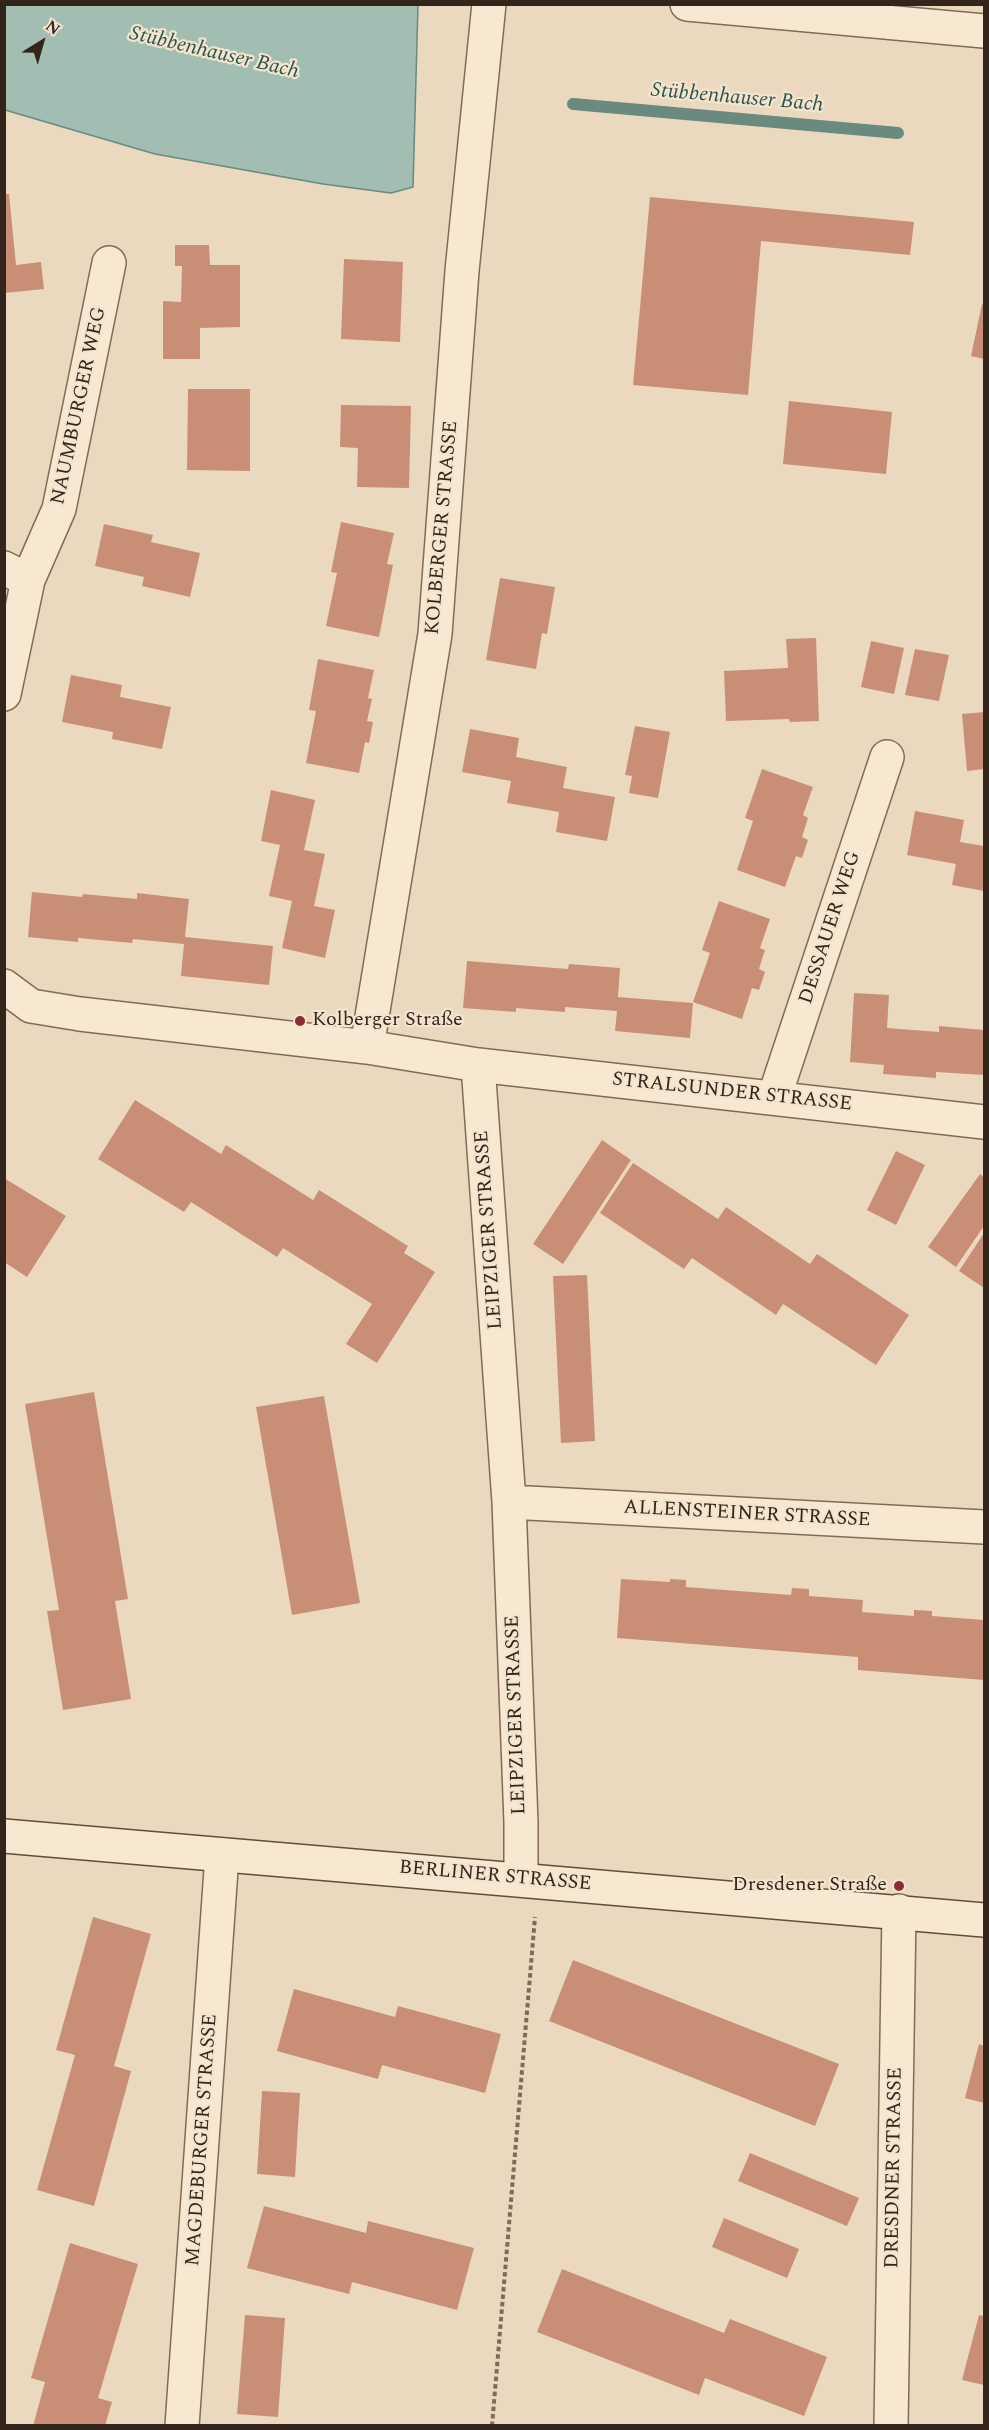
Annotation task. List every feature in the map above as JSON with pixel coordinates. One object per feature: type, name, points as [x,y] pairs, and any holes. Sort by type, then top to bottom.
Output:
[{"type":"street","name":"KOLBERGER STRASSE","points":[[367,1047],[435,634],[462,271],[489,4]]},
{"type":"street","points":[[687,4],[984,32]]},
{"type":"street","name":"NAUMBURGER WEG","points":[[16,574],[60,509],[110,263]]},
{"type":"street","points":[[4,694],[16,574]]},
{"type":"street","name":"DESSAUER WEG","points":[[774,1098],[887,757]]},
{"type":"street","points":[[4,986],[31,1006],[60,1011],[298,1041],[367,1047],[478,1065]]},
{"type":"street","name":"STRALSUNDER STRASSE","points":[[478,1065],[984,1122]]},
{"type":"street","name":"LEIPZIGER STRASSE","points":[[478,1065],[509,1502],[521,1823],[529,1880]]},
{"type":"street","name":"ALLENSTEINER STRASSE","points":[[509,1502],[984,1527]]},
{"type":"street","name":"BERLINER STRASSE","points":[[4,1836],[984,1920]]},
{"type":"street","name":"MAGDEBURGER STRASSE","points":[[182,2426],[222,1855]]},
{"type":"street","name":"DRESDNER STRASSE","points":[[891,2426],[899,1911]]},
{"type":"path","points":[[492,2426],[529,1880]]},
{"type":"water","points":[[4,5],[418,5],[413,187],[391,193],[323,184],[155,154],[5,110]]},
{"type":"building","points":[[4,194],[9,194],[16,265],[41,262],[44,289],[4,293]]},
{"type":"building","points":[[650,197],[914,222],[910,255],[761,241],[748,395],[633,385]]},
{"type":"building","points":[[175,245],[209,245],[210,265],[240,265],[240,327],[200,328],[200,359],[163,359],[163,301],[181,302],[182,266],[175,266]]},
{"type":"building","points":[[344,259],[403,262],[400,342],[341,339]]},
{"type":"building","points":[[982,304],[984,305],[984,359],[971,356]]},
{"type":"building","points":[[188,389],[250,389],[250,471],[187,470]]},
{"type":"building","points":[[789,401],[892,412],[886,474],[783,464]]},
{"type":"building","points":[[341,405],[411,406],[409,488],[357,487],[358,448],[340,447]]},
{"type":"building","points":[[341,522],[394,533],[387,564],[393,565],[379,637],[326,626],[337,573],[331,572]]},
{"type":"building","points":[[104,524],[153,535],[151,542],[200,553],[190,597],[142,586],[144,577],[95,566]]},
{"type":"building","points":[[500,578],[555,587],[547,634],[542,633],[536,669],[486,660]]},
{"type":"building","points":[[816,638],[819,721],[790,722],[789,719],[726,721],[724,671],[788,668],[786,639]]},
{"type":"building","points":[[871,641],[904,648],[894,694],[861,687]]},
{"type":"building","points":[[915,649],[949,655],[939,701],[905,695]]},
{"type":"building","points":[[318,659],[374,670],[368,698],[372,699],[367,721],[373,722],[369,743],[365,742],[359,773],[306,763],[316,711],[309,710]]},
{"type":"building","points":[[71,675],[122,685],[120,697],[171,707],[162,749],[112,739],[113,732],[62,722]]},
{"type":"building","points":[[984,712],[984,769],[967,771],[962,714]]},
{"type":"building","points":[[635,726],[670,732],[658,798],[629,793],[632,776],[625,775]]},
{"type":"building","points":[[470,729],[519,738],[516,757],[567,767],[563,788],[615,797],[607,841],[556,832],[559,812],[507,803],[511,781],[462,772]]},
{"type":"building","points":[[762,769],[813,787],[803,815],[808,818],[802,837],[808,840],[802,858],[796,856],[785,887],[737,870],[753,821],[745,818]]},
{"type":"building","points":[[271,790],[315,800],[304,850],[325,854],[314,906],[335,910],[325,958],[282,948],[292,901],[269,896],[280,845],[261,841]]},
{"type":"building","points":[[915,811],[964,820],[960,842],[984,846],[984,891],[952,885],[956,864],[907,855]]},
{"type":"building","points":[[32,892],[137,899],[137,893],[189,899],[185,937],[273,946],[269,985],[181,976],[184,944],[133,939],[132,943],[78,938],[78,942],[28,937]]},
{"type":"building","points":[[719,901],[770,919],[760,948],[765,950],[759,969],[765,972],[759,990],[752,988],[742,1019],[693,1002],[710,953],[702,950]]},
{"type":"building","points":[[467,961],[568,969],[569,964],[620,968],[618,997],[693,1003],[690,1038],[615,1031],[617,1011],[565,1007],[565,1012],[516,1008],[516,1012],[463,1008]]},
{"type":"building","points":[[854,993],[889,995],[887,1028],[939,1032],[939,1026],[984,1030],[984,1075],[936,1072],[936,1078],[883,1074],[884,1065],[850,1062]]},
{"type":"building","points":[[135,1100],[221,1154],[226,1145],[313,1200],[319,1190],[408,1246],[404,1253],[435,1272],[377,1363],[346,1344],[372,1304],[283,1248],[277,1257],[191,1202],[184,1212],[98,1159]]},
{"type":"building","points":[[602,1140],[631,1160],[563,1264],[533,1244]]},
{"type":"building","points":[[896,1151],[925,1165],[896,1225],[867,1210]]},
{"type":"building","points":[[633,1163],[718,1219],[726,1207],[810,1264],[817,1254],[909,1315],[876,1365],[783,1304],[776,1315],[692,1258],[684,1269],[600,1213]]},
{"type":"building","points":[[980,1174],[984,1177],[984,1226],[956,1267],[928,1247]]},
{"type":"building","points":[[4,1178],[66,1216],[27,1277],[4,1262]]},
{"type":"building","points":[[984,1233],[984,1288],[959,1271]]},
{"type":"building","points":[[587,1275],[595,1441],[561,1443],[553,1276]]},
{"type":"building","points":[[94,1392],[128,1599],[115,1601],[131,1699],[63,1710],[47,1611],[59,1610],[25,1404]]},
{"type":"building","points":[[324,1396],[360,1603],[292,1615],[256,1407]]},
{"type":"building","points":[[621,1579],[670,1582],[670,1579],[686,1580],[686,1587],[791,1595],[792,1588],[809,1589],[809,1596],[863,1600],[862,1612],[914,1616],[914,1610],[932,1611],[932,1616],[984,1620],[984,1680],[858,1670],[858,1657],[617,1638]]},
{"type":"building","points":[[93,1917],[151,1934],[114,2066],[131,2071],[94,2206],[37,2190],[75,2055],[56,2050]]},
{"type":"building","points":[[573,1960],[839,2064],[815,2126],[549,2021]]},
{"type":"building","points":[[294,1989],[395,2017],[398,2006],[501,2034],[485,2093],[382,2065],[378,2079],[277,2051]]},
{"type":"building","points":[[979,2044],[984,2046],[984,2103],[965,2098]]},
{"type":"building","points":[[262,2091],[300,2093],[295,2177],[257,2174]]},
{"type":"building","points":[[750,2153],[859,2198],[847,2226],[738,2181]]},
{"type":"building","points":[[264,2206],[366,2233],[368,2221],[474,2248],[457,2310],[352,2282],[349,2294],[247,2268]]},
{"type":"building","points":[[724,2218],[799,2249],[787,2278],[712,2247]]},
{"type":"building","points":[[70,2243],[138,2264],[98,2398],[112,2402],[105,2426],[33,2426],[45,2382],[31,2378]]},
{"type":"building","points":[[562,2269],[724,2333],[730,2319],[827,2357],[804,2416],[705,2378],[699,2395],[537,2332]]},
{"type":"building","points":[[245,2315],[285,2318],[278,2417],[237,2414]]},
{"type":"building","points":[[979,2315],[984,2316],[984,2385],[962,2380]]},
{"type":"waterway","name":"Stübbenhauser Bach","points":[[573,104],[898,133]]},
{"type":"place","name":"Kolberger Straße","points":[[300,1021]]},
{"type":"place","name":"Dresdener Straße","points":[[899,1886]]}]
